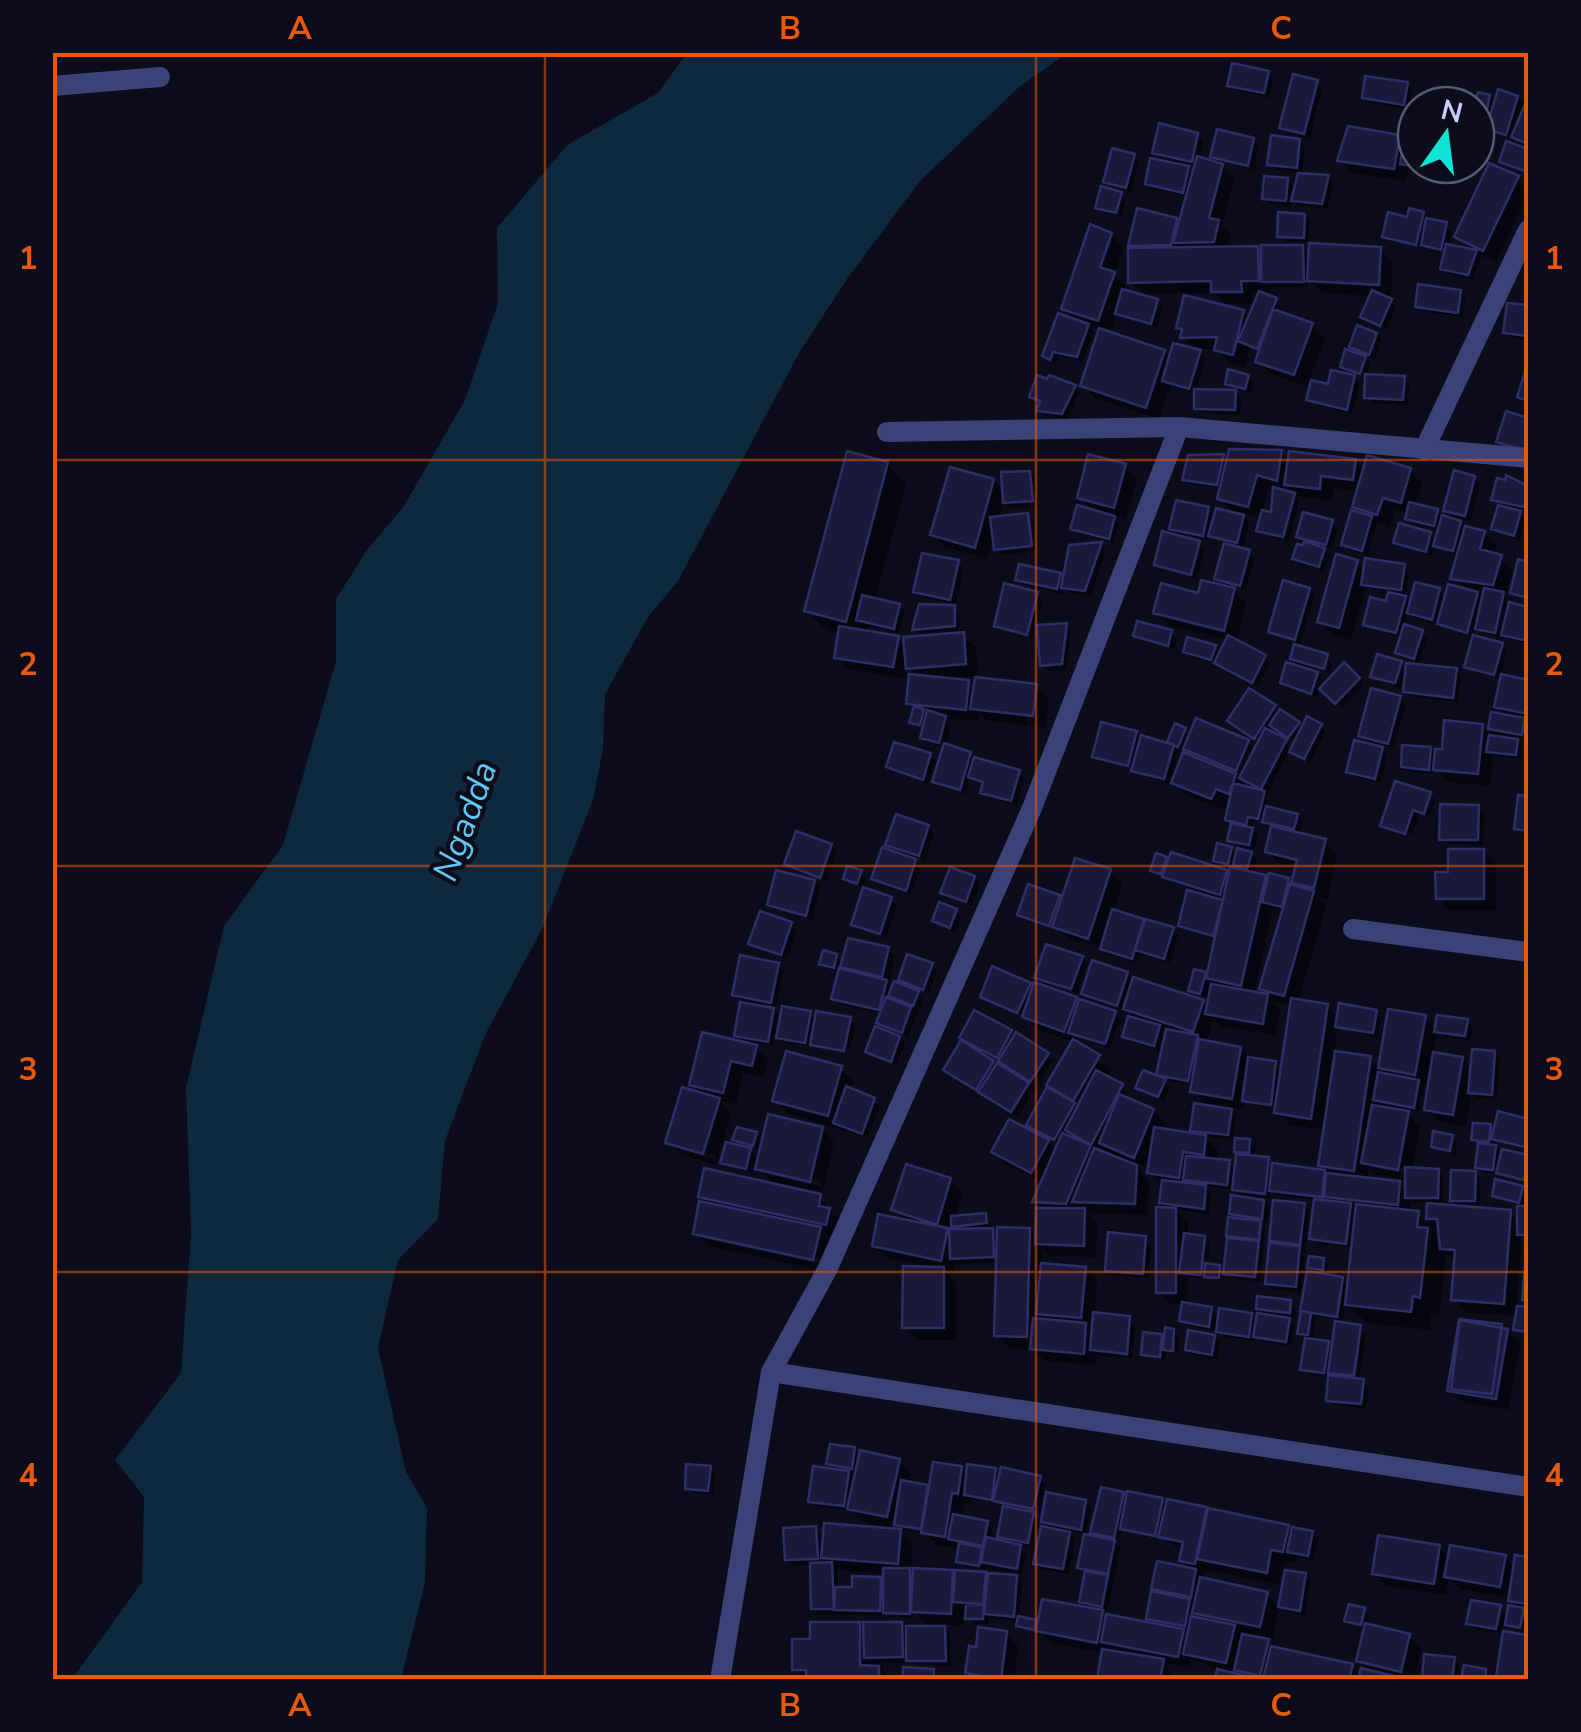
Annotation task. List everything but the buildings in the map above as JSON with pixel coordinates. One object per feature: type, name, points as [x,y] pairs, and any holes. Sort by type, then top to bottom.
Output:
[{"type":"street","points":[[52,86],[160,77]]},
{"type":"street","points":[[1424,450],[1528,230]]},
{"type":"street","points":[[720,1680],[771,1372],[851,1218],[1024,826],[1179,427]]},
{"type":"street","points":[[887,432],[1179,427],[1528,458]]},
{"type":"street","points":[[1353,929],[1528,952]]},
{"type":"street","points":[[771,1372],[1528,1488]]},
{"type":"water","name":"Ngadda","points":[[687,53],[1067,53],[1018,88],[920,181],[847,279],[799,353],[678,581],[648,617],[605,694],[603,749],[593,800],[543,927],[485,1035],[445,1141],[438,1219],[398,1260],[378,1348],[406,1472],[427,1508],[425,1583],[401,1679],[72,1679],[142,1582],[144,1497],[115,1460],[181,1373],[191,1234],[186,1088],[224,926],[283,845],[336,661],[336,599],[367,550],[404,506],[465,400],[498,303],[497,228],[567,145],[658,93]]}]
